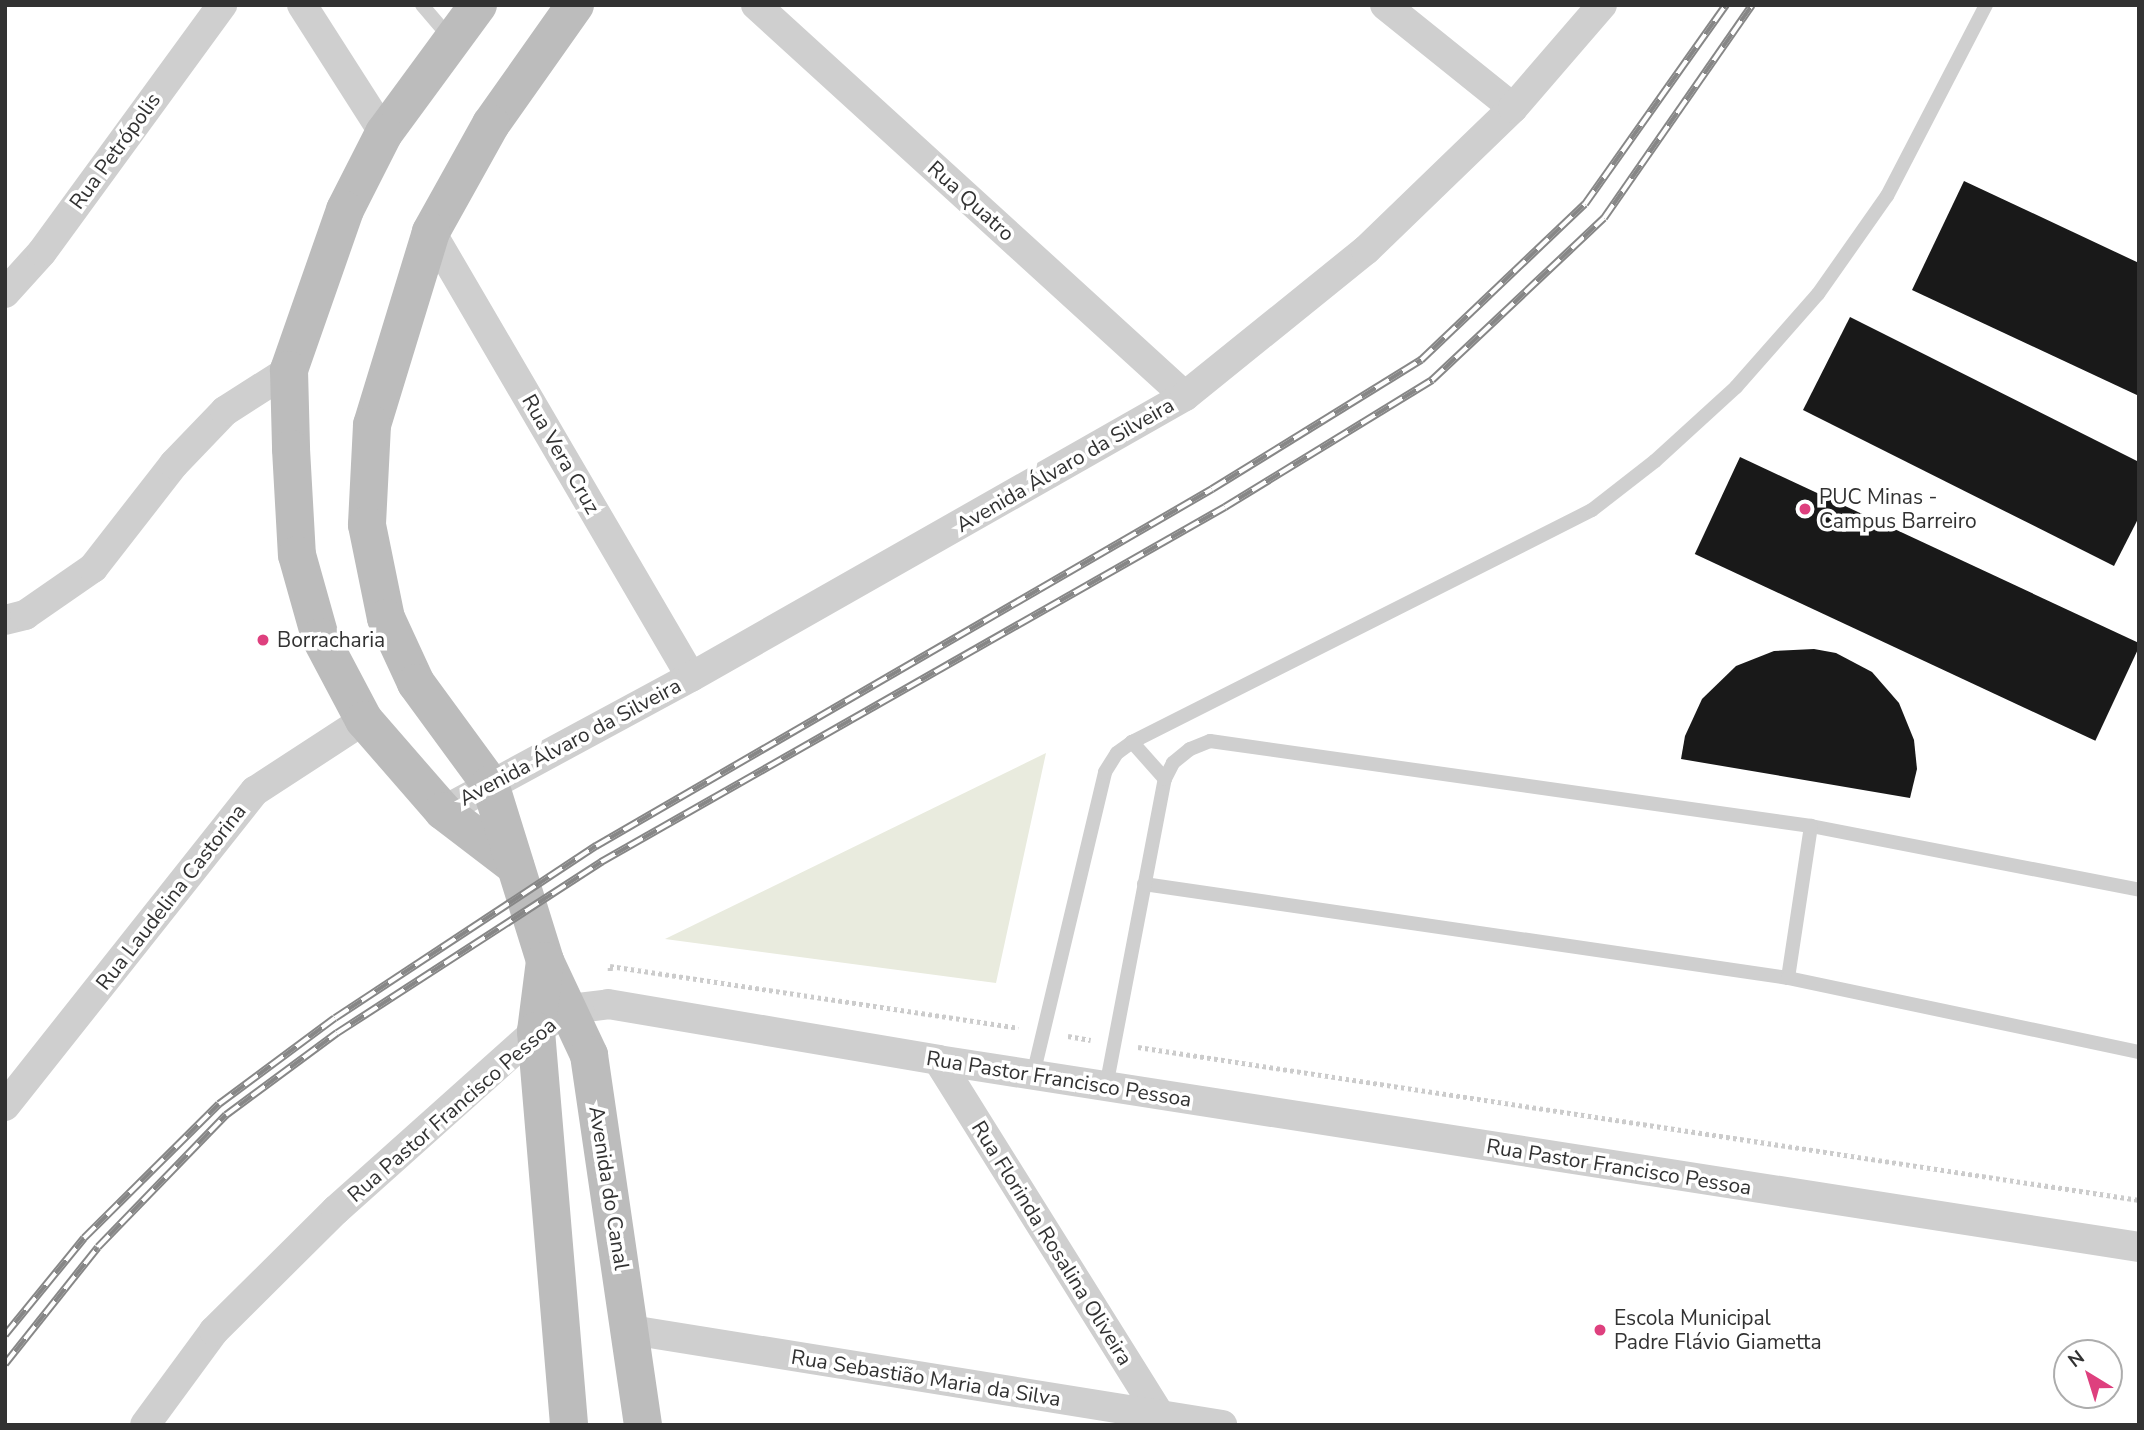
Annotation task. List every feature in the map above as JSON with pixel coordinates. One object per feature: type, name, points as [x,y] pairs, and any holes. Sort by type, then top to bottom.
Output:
[{"type":"main road","points":[[478,5],[384,133],[345,209],[289,370],[298,555],[320,637],[364,720],[443,811],[514,866]]},
{"type":"main road","points":[[491,784],[416,683],[386,618],[366,524],[372,425],[432,232],[491,124],[575,5]]},
{"type":"main road","name":"Avenida do Canal","points":[[491,784],[545,961],[570,1009],[589,1055],[643,1425]]},
{"type":"main road","name":"Avenida do Canal","points":[[545,961],[536,1031],[569,1425]]},
{"type":"street","name":"Rua Petrópolis","points":[[5,293],[42,251],[222,5]]},
{"type":"street","points":[[302,5],[384,133]]},
{"type":"street","name":"Rua Quatro","points":[[755,5],[1185,396]]},
{"type":"street","points":[[1385,5],[1513,108]]},
{"type":"street","name":"Avenida Álvaro da Silveira","points":[[443,811],[691,677],[1185,396],[1366,250],[1513,108],[1602,5]]},
{"type":"street","name":"Rua Vera Cruz","points":[[432,232],[691,677]]},
{"type":"street","points":[[5,620],[25,615],[93,568],[174,464],[225,411],[289,370]]},
{"type":"street","name":"Rua Laudelina Castorina","points":[[5,1106],[255,791],[364,720]]},
{"type":"street","name":"Rua Pastor Francisco Pessoa","points":[[145,1425],[215,1331],[336,1210],[536,1031],[570,1009],[608,1004],[1106,1087],[2139,1247]]},
{"type":"street","name":"Rua Florinda Rosalina Oliveira","points":[[938,1060],[1164,1420]]},
{"type":"street","name":"Rua Sebastião Maria da Silva","points":[[631,1330],[1164,1420],[1222,1425]]},
{"type":"lane","points":[[422,5],[452,40]]},
{"type":"lane","points":[[1033,1075],[1105,772],[1132,742],[1592,510],[1655,461],[1736,387],[1818,294],[1886,196],[1986,5]]},
{"type":"lane","points":[[1106,1087],[1165,779],[1181,756],[1210,741],[1811,826],[2139,890]]},
{"type":"lane","points":[[1132,742],[1165,779]]},
{"type":"lane","points":[[1788,978],[1811,826]]},
{"type":"lane","points":[[1144,884],[1788,978],[2139,1052]]},
{"type":"shaded area","points":[[1046,753],[996,983],[665,939]]},
{"type":"building","points":[[1964,181],[2139,263],[2139,396],[1912,290]]},
{"type":"building","points":[[1850,317],[2139,462],[2139,517],[2114,566],[1803,410]]},
{"type":"building","points":[[1740,457],[2139,643],[2095,741],[1695,554]]},
{"type":"building","points":[[1814,649],[1836,653],[1872,672],[1899,703],[1914,740],[1917,769],[1910,798],[1681,759],[1685,736],[1702,699],[1736,666],[1774,651]]},
{"type":"railway","points":[[5,1335],[84,1238],[219,1104],[335,1018],[596,846],[1212,489],[1421,360],[1585,204],[1726,5]]},
{"type":"railway","points":[[5,1364],[98,1247],[226,1115],[337,1033],[601,862],[1225,507],[1432,380],[1604,218],[1752,5]]},
{"type":"place","name":"PUC Minas - Campus Barreiro","points":[[1805,509]]},
{"type":"place","name":"Borracharia","points":[[263,640]]},
{"type":"place","name":"Escola Municipal Padre Flávio Giametta","points":[[1600,1330]]}]
